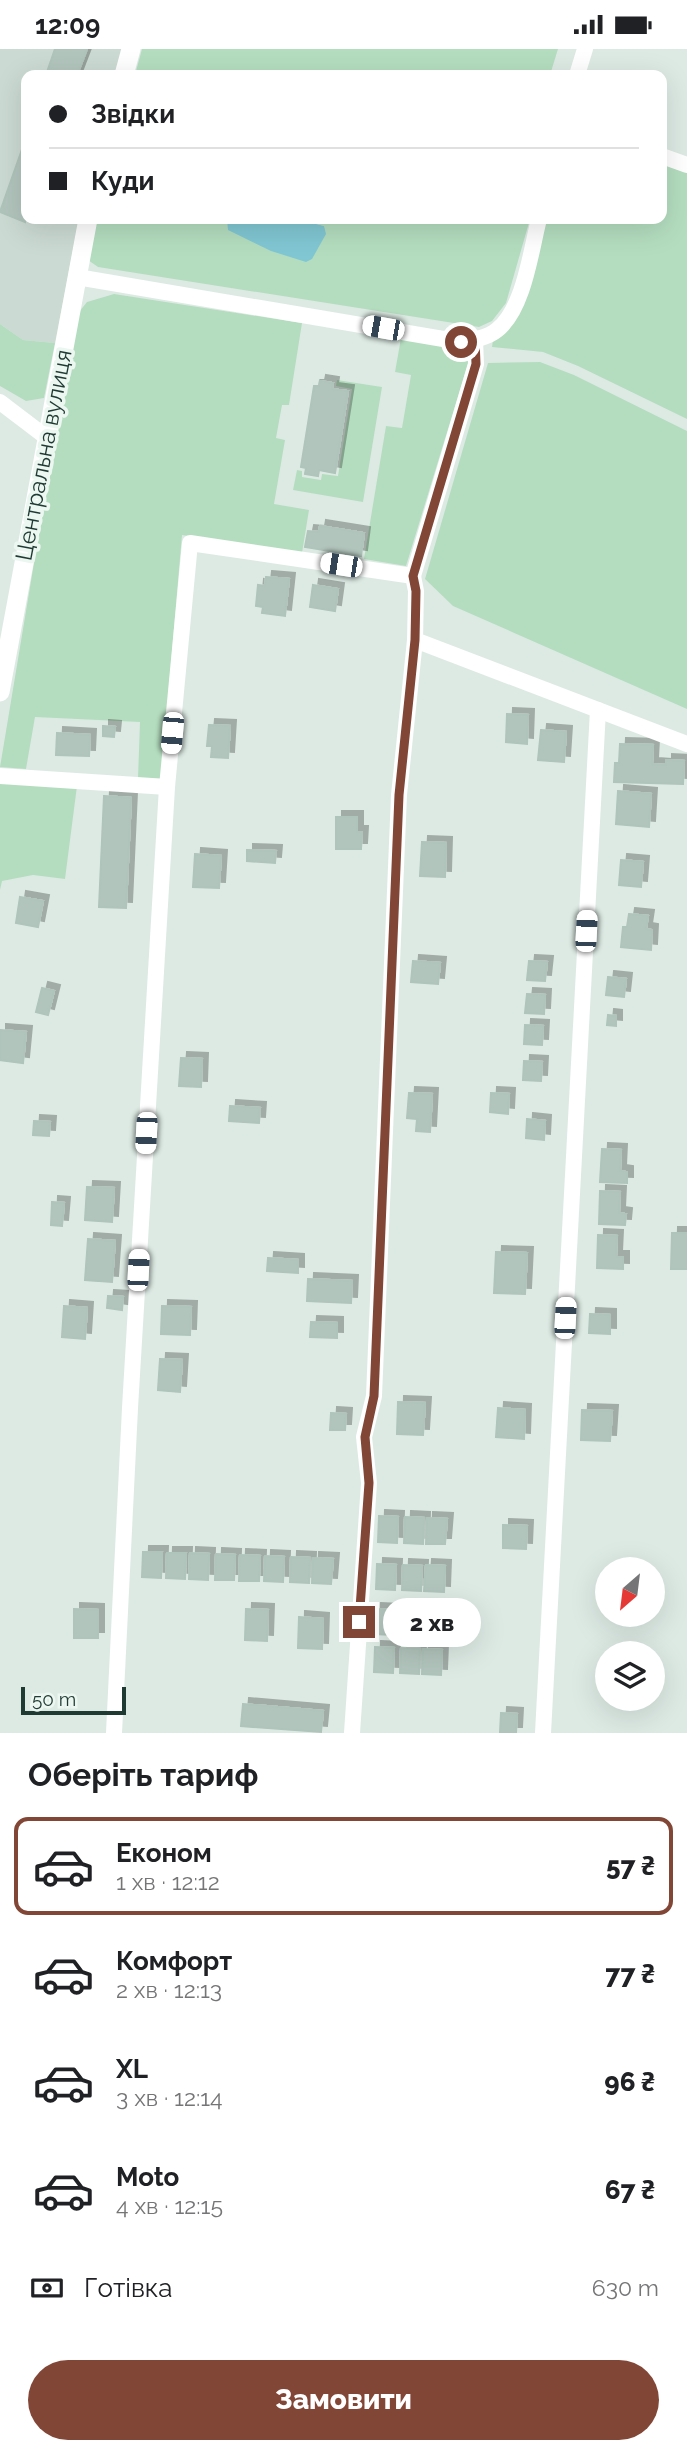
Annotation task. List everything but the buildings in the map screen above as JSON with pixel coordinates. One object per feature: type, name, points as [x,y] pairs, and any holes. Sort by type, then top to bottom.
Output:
[{"type":"street","points":[[125,70],[131,49]]},
{"type":"street","points":[[579,70],[585,49]]},
{"type":"street","points":[[667,158],[687,165]]},
{"type":"street","name":"Центральна вулиця","points":[[0,692],[87,224]]},
{"type":"street","points":[[77,277],[461,342],[475,340],[497,330],[511,314],[522,288],[538,224]]},
{"type":"street","points":[[352,1733],[369,1483],[365,1437],[374,1396],[399,795],[415,640],[416,591],[413,576],[476,364],[475,340]]},
{"type":"street","points":[[0,402],[46,437]]},
{"type":"street","points":[[114,1733],[130,1395],[167,787],[190,543],[413,576]]},
{"type":"street","points":[[415,640],[687,744]]},
{"type":"street","points":[[543,1733],[598,710]]},
{"type":"street","points":[[0,776],[167,787]]},
{"type":"shaded area","points":[[0,49],[122,49],[116,70],[21,70],[21,224],[78,224],[55,343],[23,340],[0,324]]},
{"type":"green space","points":[[142,49],[558,49],[552,70],[136,70]]},
{"type":"green space","points":[[667,166],[687,173],[687,419],[543,352],[492,347],[493,340],[519,312],[545,224],[667,224]]},
{"type":"green space","points":[[96,224],[529,224],[506,303],[492,321],[479,327],[98,267],[88,260]]},
{"type":"green space","points":[[114,294],[302,323],[289,405],[282,405],[276,438],[285,440],[274,504],[309,510],[302,553],[182,535],[161,779],[138,778],[140,722],[35,717],[26,769],[0,767],[79,312],[87,302]]},
{"type":"green space","points":[[0,324],[23,340],[55,343],[44,398],[26,401],[0,386]]},
{"type":"green space","points":[[401,338],[464,349],[471,354],[406,566],[364,559],[386,426],[402,428],[411,375],[395,372]]},
{"type":"green space","points":[[540,362],[574,375],[687,431],[687,709],[453,606],[425,579],[488,363]]},
{"type":"green space","points":[[337,380],[382,387],[363,502],[293,490],[297,470],[302,471],[302,477],[321,480],[322,474],[338,476],[352,389],[336,386]]},
{"type":"green space","points":[[0,781],[77,786],[65,879],[33,875],[2,881],[0,890]]},
{"type":"water","points":[[227,224],[316,224],[324,226],[326,234],[312,259],[306,262],[271,251],[228,230]]},
{"type":"route","points":[[359,1622],[369,1483],[365,1437],[374,1396],[399,795],[415,640],[416,591],[413,576],[476,364],[475,340],[461,342]]}]
